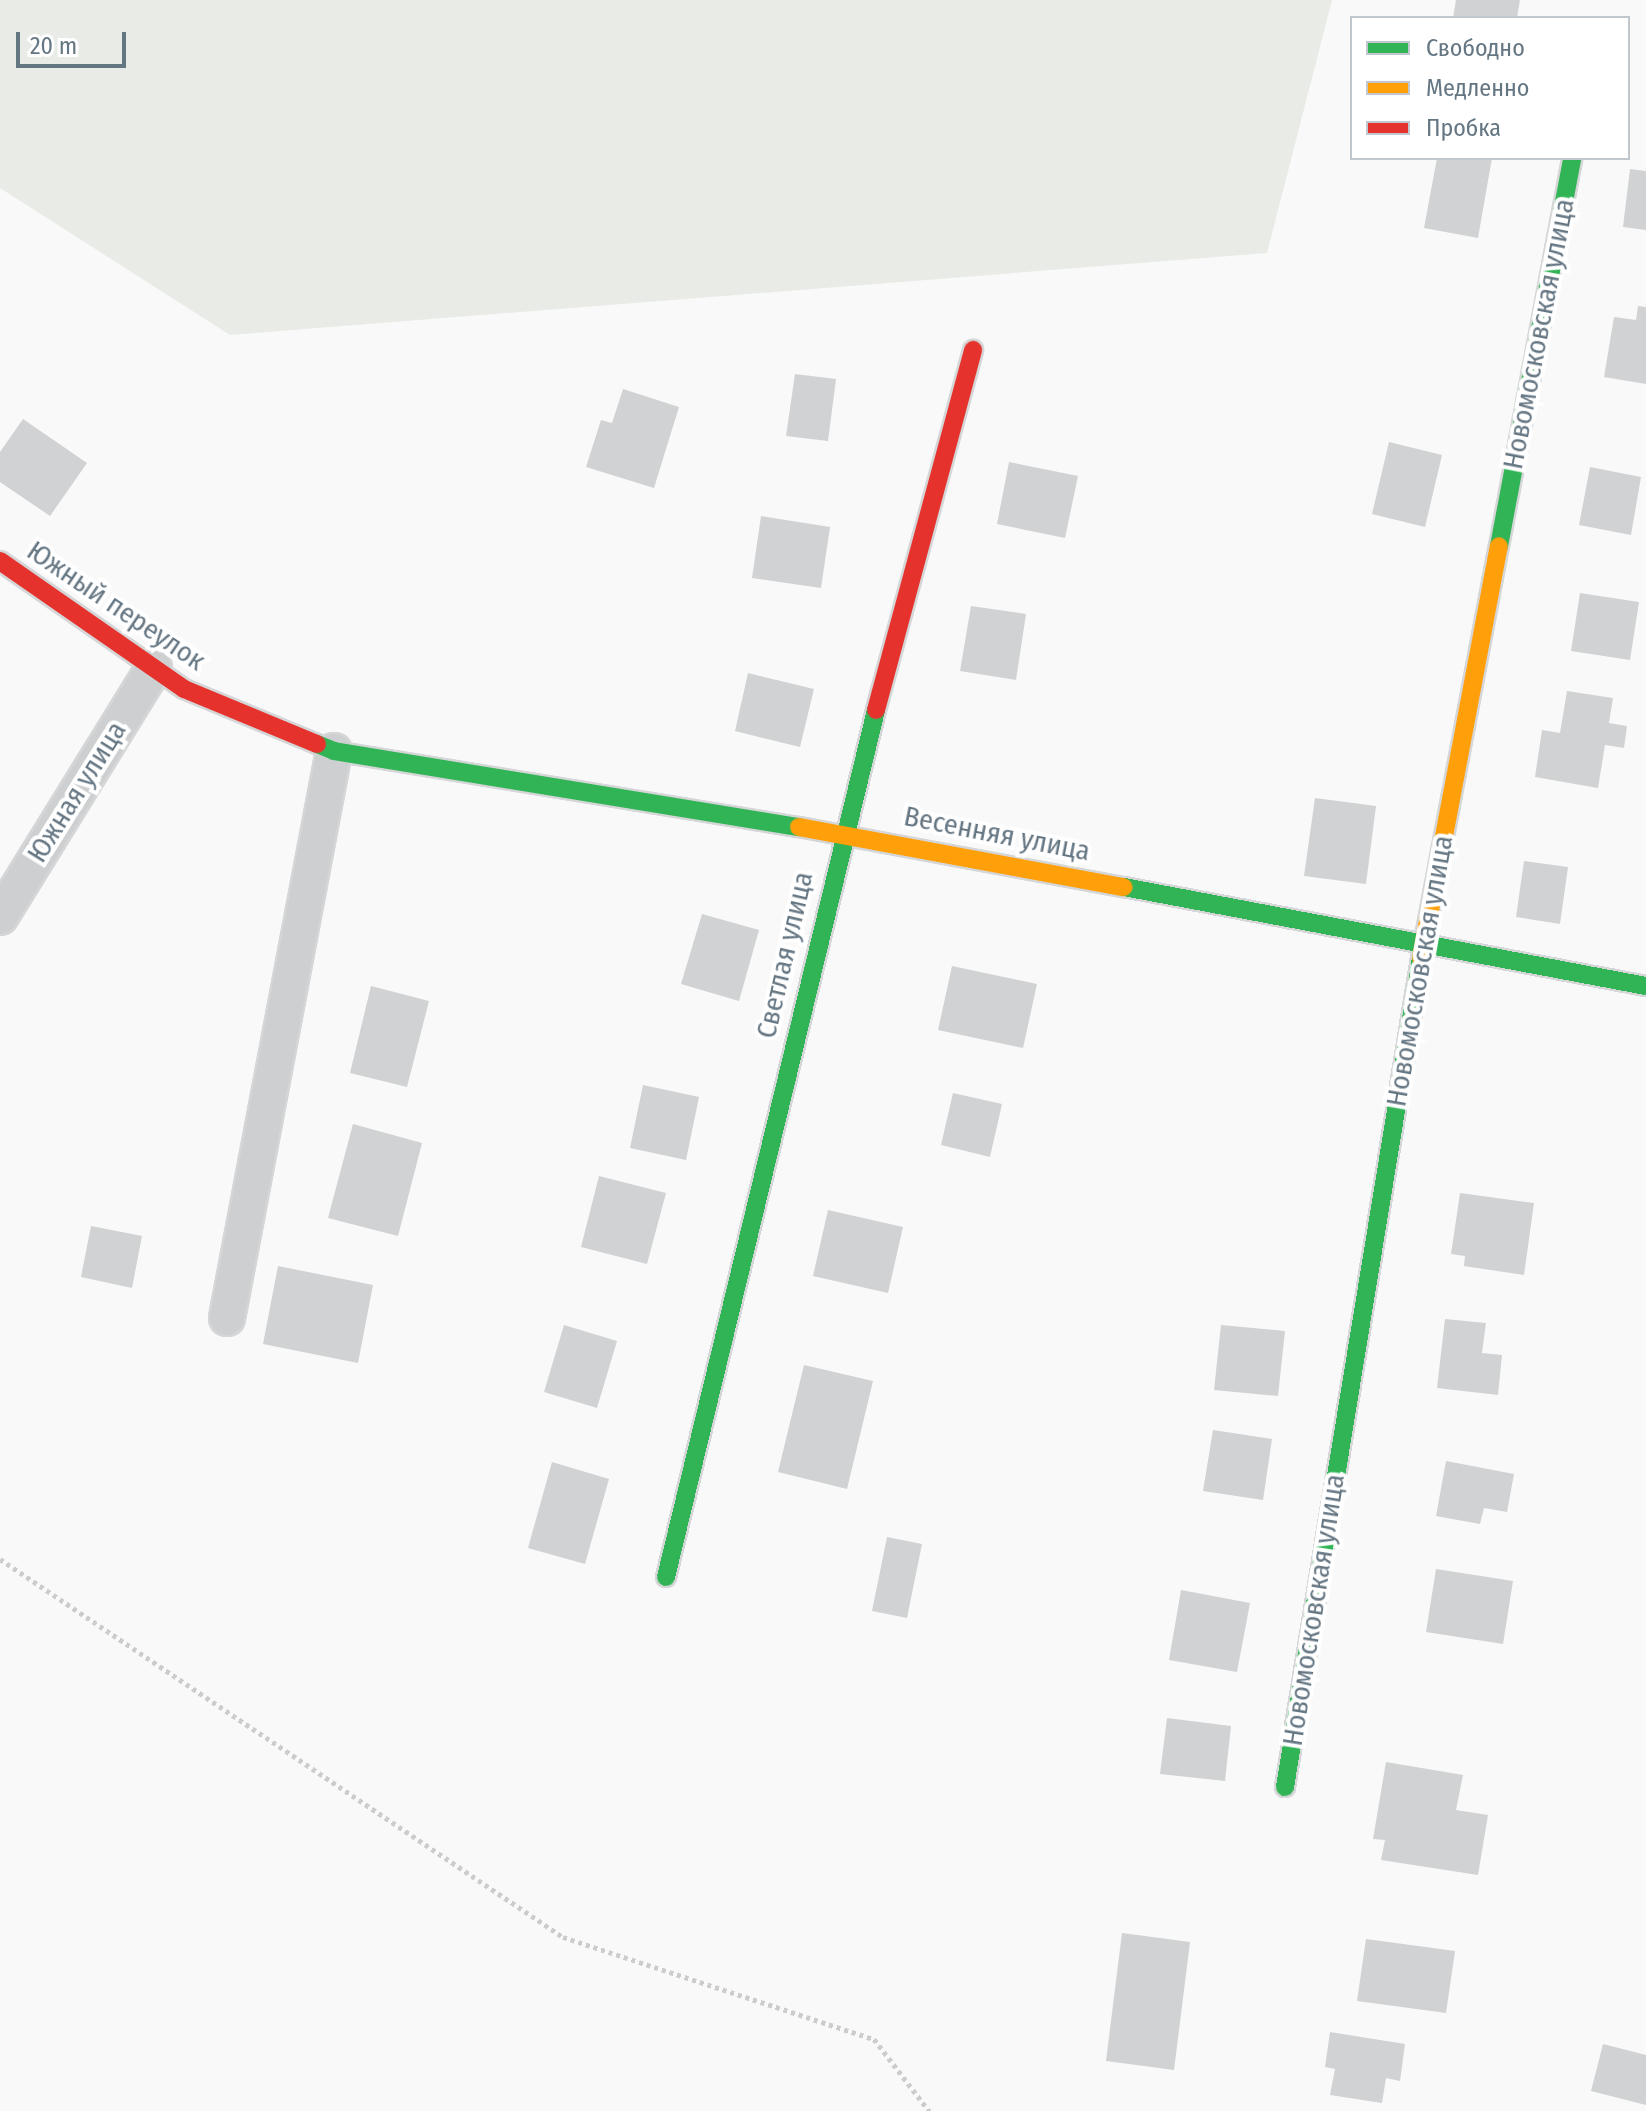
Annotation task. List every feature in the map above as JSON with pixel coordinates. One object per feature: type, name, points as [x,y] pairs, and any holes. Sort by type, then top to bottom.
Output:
[{"type":"street","name":"Новомосковская улица","points":[[1285,1787],[1424,942],[1572,160]]},
{"type":"street","name":"Светлая улица","points":[[666,1577],[843,834],[973,350]]},
{"type":"street","name":"Южный переулок","points":[[0,561],[184,689],[334,751]]},
{"type":"street","name":"Южная улица","points":[[0,917],[154,668]]},
{"type":"street","name":"Весенняя улица","points":[[334,751],[843,834],[1646,986]]},
{"type":"street","points":[[227,1318],[334,751]]},
{"type":"path","points":[[0,1559],[563,1937],[874,2039],[929,2111]]},
{"type":"shaded area","points":[[0,0],[1332,0],[1267,253],[230,335],[0,188]]},
{"type":"building","points":[[1456,0],[1520,0],[1517,16],[1453,16]]},
{"type":"building","points":[[1437,160],[1492,160],[1478,238],[1424,228]]},
{"type":"building","points":[[1630,169],[1646,171],[1646,230],[1623,227]]},
{"type":"building","points":[[1638,306],[1646,307],[1646,384],[1604,377],[1614,317],[1636,320]]},
{"type":"building","points":[[795,374],[836,379],[828,441],[786,436]]},
{"type":"building","points":[[623,389],[679,407],[654,488],[586,467],[601,420],[612,423]]},
{"type":"building","points":[[23,419],[87,463],[50,516],[0,482],[0,452]]},
{"type":"building","points":[[1389,442],[1442,455],[1425,527],[1372,514]]},
{"type":"building","points":[[1009,462],[1078,476],[1065,538],[997,524]]},
{"type":"building","points":[[1590,467],[1641,477],[1631,535],[1579,525]]},
{"type":"building","points":[[761,516],[830,527],[821,588],[752,578]]},
{"type":"building","points":[[1580,593],[1639,602],[1630,660],[1571,651]]},
{"type":"building","points":[[971,606],[1026,614],[1016,680],[960,671]]},
{"type":"building","points":[[748,673],[814,689],[800,747],[735,731]]},
{"type":"building","points":[[1567,691],[1613,698],[1609,723],[1627,726],[1624,748],[1605,745],[1598,788],[1535,777],[1542,730],[1560,733]]},
{"type":"building","points":[[1315,798],[1376,806],[1366,884],[1304,876]]},
{"type":"building","points":[[1524,861],[1568,867],[1560,924],[1516,917]]},
{"type":"building","points":[[702,914],[759,930],[739,1001],[681,984]]},
{"type":"building","points":[[952,966],[1037,984],[1023,1048],[938,1030]]},
{"type":"building","points":[[371,986],[429,1001],[407,1087],[350,1073]]},
{"type":"building","points":[[643,1085],[699,1097],[686,1160],[630,1148]]},
{"type":"building","points":[[953,1093],[1002,1104],[990,1157],[941,1145]]},
{"type":"building","points":[[353,1124],[422,1143],[398,1236],[328,1218]]},
{"type":"building","points":[[599,1176],[666,1193],[647,1264],[581,1247]]},
{"type":"building","points":[[1460,1193],[1534,1203],[1524,1275],[1464,1266],[1465,1256],[1451,1254]]},
{"type":"building","points":[[828,1210],[903,1227],[888,1293],[813,1276]]},
{"type":"building","points":[[91,1226],[142,1236],[132,1288],[81,1277]]},
{"type":"building","points":[[278,1266],[373,1285],[358,1363],[263,1344]]},
{"type":"building","points":[[1445,1319],[1486,1323],[1482,1353],[1502,1355],[1498,1395],[1437,1388]]},
{"type":"building","points":[[564,1325],[617,1341],[597,1408],[544,1392]]},
{"type":"building","points":[[1221,1325],[1285,1331],[1278,1396],[1214,1390]]},
{"type":"building","points":[[804,1365],[873,1381],[847,1489],[778,1472]]},
{"type":"building","points":[[1213,1430],[1272,1439],[1263,1500],[1203,1491]]},
{"type":"building","points":[[1446,1461],[1514,1474],[1507,1512],[1484,1508],[1480,1524],[1436,1516]]},
{"type":"building","points":[[552,1462],[609,1479],[585,1564],[528,1548]]},
{"type":"building","points":[[887,1537],[922,1544],[907,1618],[872,1611]]},
{"type":"building","points":[[1436,1569],[1513,1581],[1503,1644],[1426,1632]]},
{"type":"building","points":[[1181,1590],[1250,1603],[1237,1672],[1169,1660]]},
{"type":"building","points":[[1167,1718],[1231,1726],[1225,1781],[1160,1774]]},
{"type":"building","points":[[1386,1762],[1463,1775],[1456,1810],[1488,1815],[1478,1875],[1381,1860],[1385,1840],[1373,1839]]},
{"type":"building","points":[[1122,1933],[1190,1942],[1174,2070],[1106,2061]]},
{"type":"building","points":[[1366,1939],[1455,1951],[1446,2013],[1357,2001]]},
{"type":"building","points":[[1330,2032],[1405,2044],[1400,2081],[1386,2078],[1382,2103],[1330,2095],[1335,2069],[1325,2067]]},
{"type":"building","points":[[1603,2044],[1646,2055],[1646,2105],[1591,2091]]},
{"type":"traffic: fast","points":[[1499,546],[1572,160]]},
{"type":"traffic: fast","points":[[666,1577],[876,710]]},
{"type":"traffic: fast","points":[[317,744],[334,751],[799,827]]},
{"type":"traffic: fast","points":[[1124,887],[1646,986]]},
{"type":"traffic: fast","points":[[1285,1787],[1421,958]]},
{"type":"traffic: slow","points":[[1421,958],[1499,546]]},
{"type":"traffic: slow","points":[[799,827],[1124,887]]},
{"type":"traffic: jam","points":[[876,710],[973,350]]},
{"type":"traffic: jam","points":[[0,561],[184,689],[317,744]]}]
